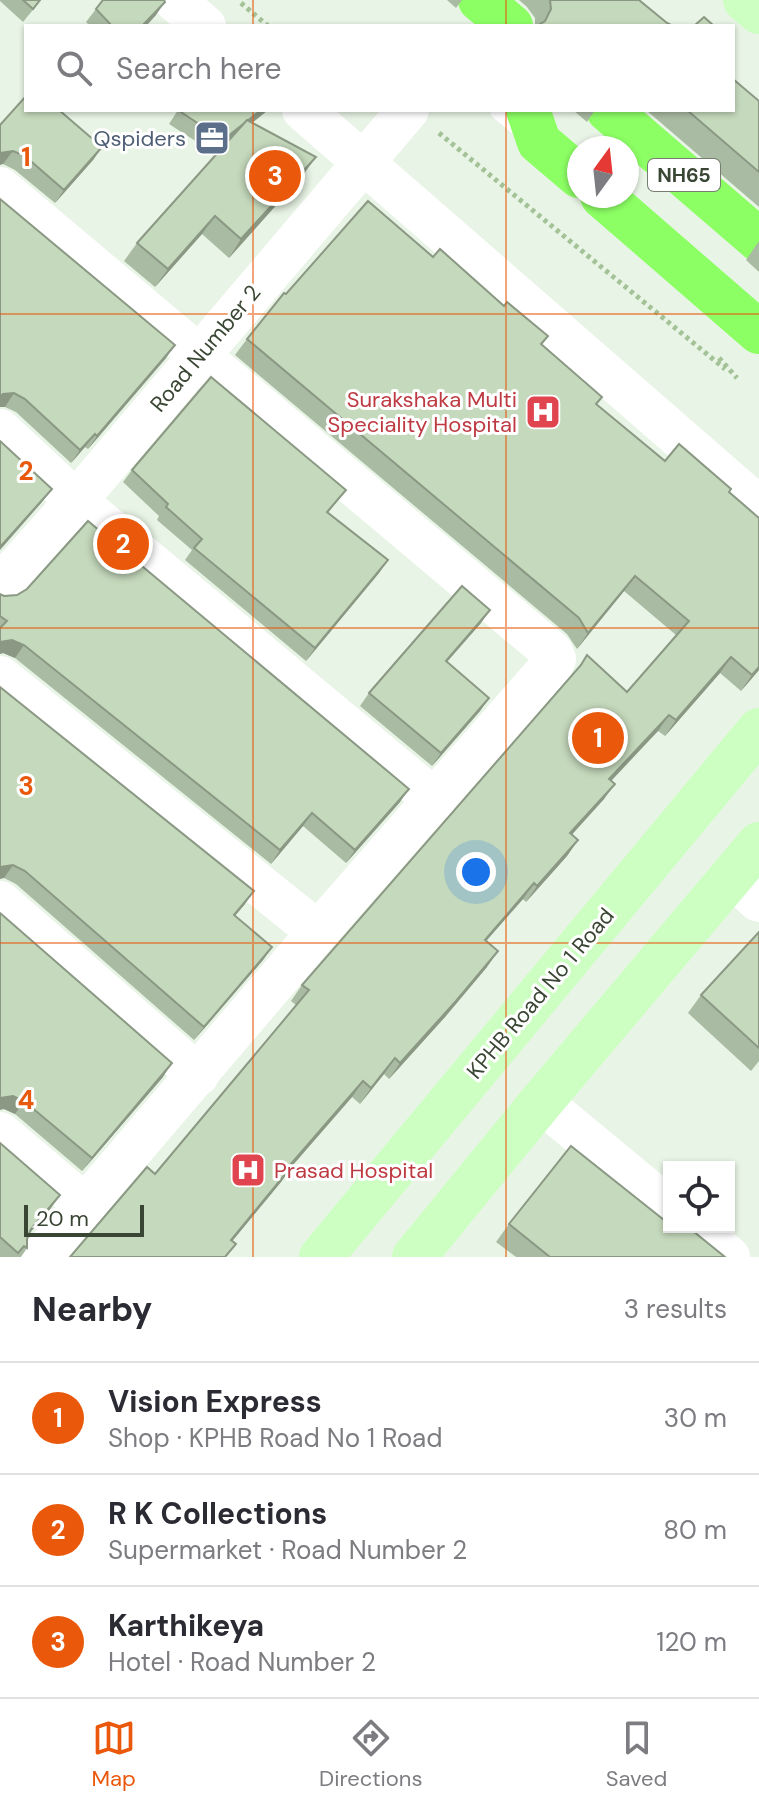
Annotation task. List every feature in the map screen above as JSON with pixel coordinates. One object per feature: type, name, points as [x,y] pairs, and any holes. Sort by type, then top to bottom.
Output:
[{"type":"highway","name":"NH65","points":[[610,112],[759,240]]},
{"type":"highway","points":[[533,126],[567,163]]},
{"type":"highway","points":[[616,208],[759,332]]},
{"type":"main road","points":[[745,0],[759,12]]},
{"type":"main road","name":"KPHB Road No 1 Road","points":[[321,1257],[759,730]]},
{"type":"main road","points":[[414,1257],[541,1102],[750,874]]},
{"type":"street","points":[[174,0],[203,24]]},
{"type":"street","points":[[305,112],[759,507]]},
{"type":"street","name":"Road Number 2","points":[[0,586],[365,162],[421,120]]},
{"type":"street","points":[[0,188],[552,652],[555,659],[41,1257]]},
{"type":"street","points":[[0,430],[76,501],[435,800]]},
{"type":"street","points":[[0,677],[318,932]]},
{"type":"street","points":[[0,902],[198,1075]]},
{"type":"street","points":[[541,1102],[663,1203]]},
{"type":"street","points":[[0,1133],[85,1205]]},
{"type":"street","points":[[699,1233],[729,1257]]},
{"type":"lane","points":[[504,112],[533,126]]},
{"type":"path","points":[[237,0],[266,24]]},
{"type":"path","points":[[421,120],[725,369]]},
{"type":"building","points":[[23,0],[40,0],[33,9]]},
{"type":"building","points":[[103,0],[165,2],[144,24],[110,24],[96,9]]},
{"type":"building","points":[[550,0],[639,0],[669,24],[540,24],[551,9]]},
{"type":"building","points":[[704,17],[712,24],[696,24]]},
{"type":"building","points":[[735,81],[759,101],[759,172],[689,112],[735,112]]},
{"type":"building","points":[[24,98],[24,112],[61,112],[102,147],[64,190],[25,156],[13,151],[0,153],[0,125]]},
{"type":"building","points":[[181,112],[258,112],[223,140]]},
{"type":"building","points":[[247,120],[316,157],[241,239],[215,216],[168,269],[137,243]]},
{"type":"building","points":[[0,199],[175,345],[97,436],[95,434],[80,450],[25,399],[14,393],[0,396]]},
{"type":"building","points":[[368,201],[433,257],[440,249],[504,306],[507,302],[548,336],[541,344],[602,397],[596,404],[665,461],[679,444],[759,518],[759,667],[752,675],[731,657],[676,720],[669,715],[609,779],[615,784],[570,833],[578,840],[537,886],[534,883],[485,940],[498,951],[400,1063],[395,1058],[371,1088],[363,1081],[290,1165],[231,1240],[236,1244],[225,1257],[70,1257],[147,1167],[155,1174],[309,990],[302,985],[587,655],[627,692],[689,621],[635,576],[588,633],[579,618],[247,339],[284,293]]},
{"type":"building","points":[[211,377],[346,490],[327,512],[388,560],[315,648],[194,548],[202,539],[166,507],[168,504],[132,470]]},
{"type":"building","points":[[0,441],[52,489],[0,547]]},
{"type":"building","points":[[88,521],[409,789],[355,850],[312,813],[280,850],[24,645],[12,640],[0,642],[0,628],[7,621],[0,616],[0,594],[17,595],[27,589]]},
{"type":"building","points":[[462,586],[490,610],[446,661],[489,698],[441,753],[369,693]]},
{"type":"building","points":[[0,687],[254,891],[234,915],[272,947],[204,1027],[25,871],[13,865],[0,867]]},
{"type":"building","points":[[0,913],[172,1063],[92,1158],[24,1101],[13,1096],[0,1098]]},
{"type":"building","points":[[759,932],[759,1048],[701,995]]},
{"type":"building","points":[[0,1143],[60,1195],[31,1229],[27,1248],[24,1246],[18,1253],[0,1237]]},
{"type":"building","points":[[571,1146],[663,1219],[663,1233],[695,1233],[725,1257],[550,1257],[509,1224]]},
{"type":"place","name":"Qspiders","points":[[212,138]]},
{"type":"place","name":"Karthikeya","points":[[275,176]]},
{"type":"place","name":"Surakshaka Multi Speciality Hospital","points":[[543,412]]},
{"type":"place","name":"R K Collections","points":[[123,544]]},
{"type":"place","name":"Vision Express","points":[[598,738]]},
{"type":"place","name":"Prasad Hospital","points":[[248,1170]]}]
